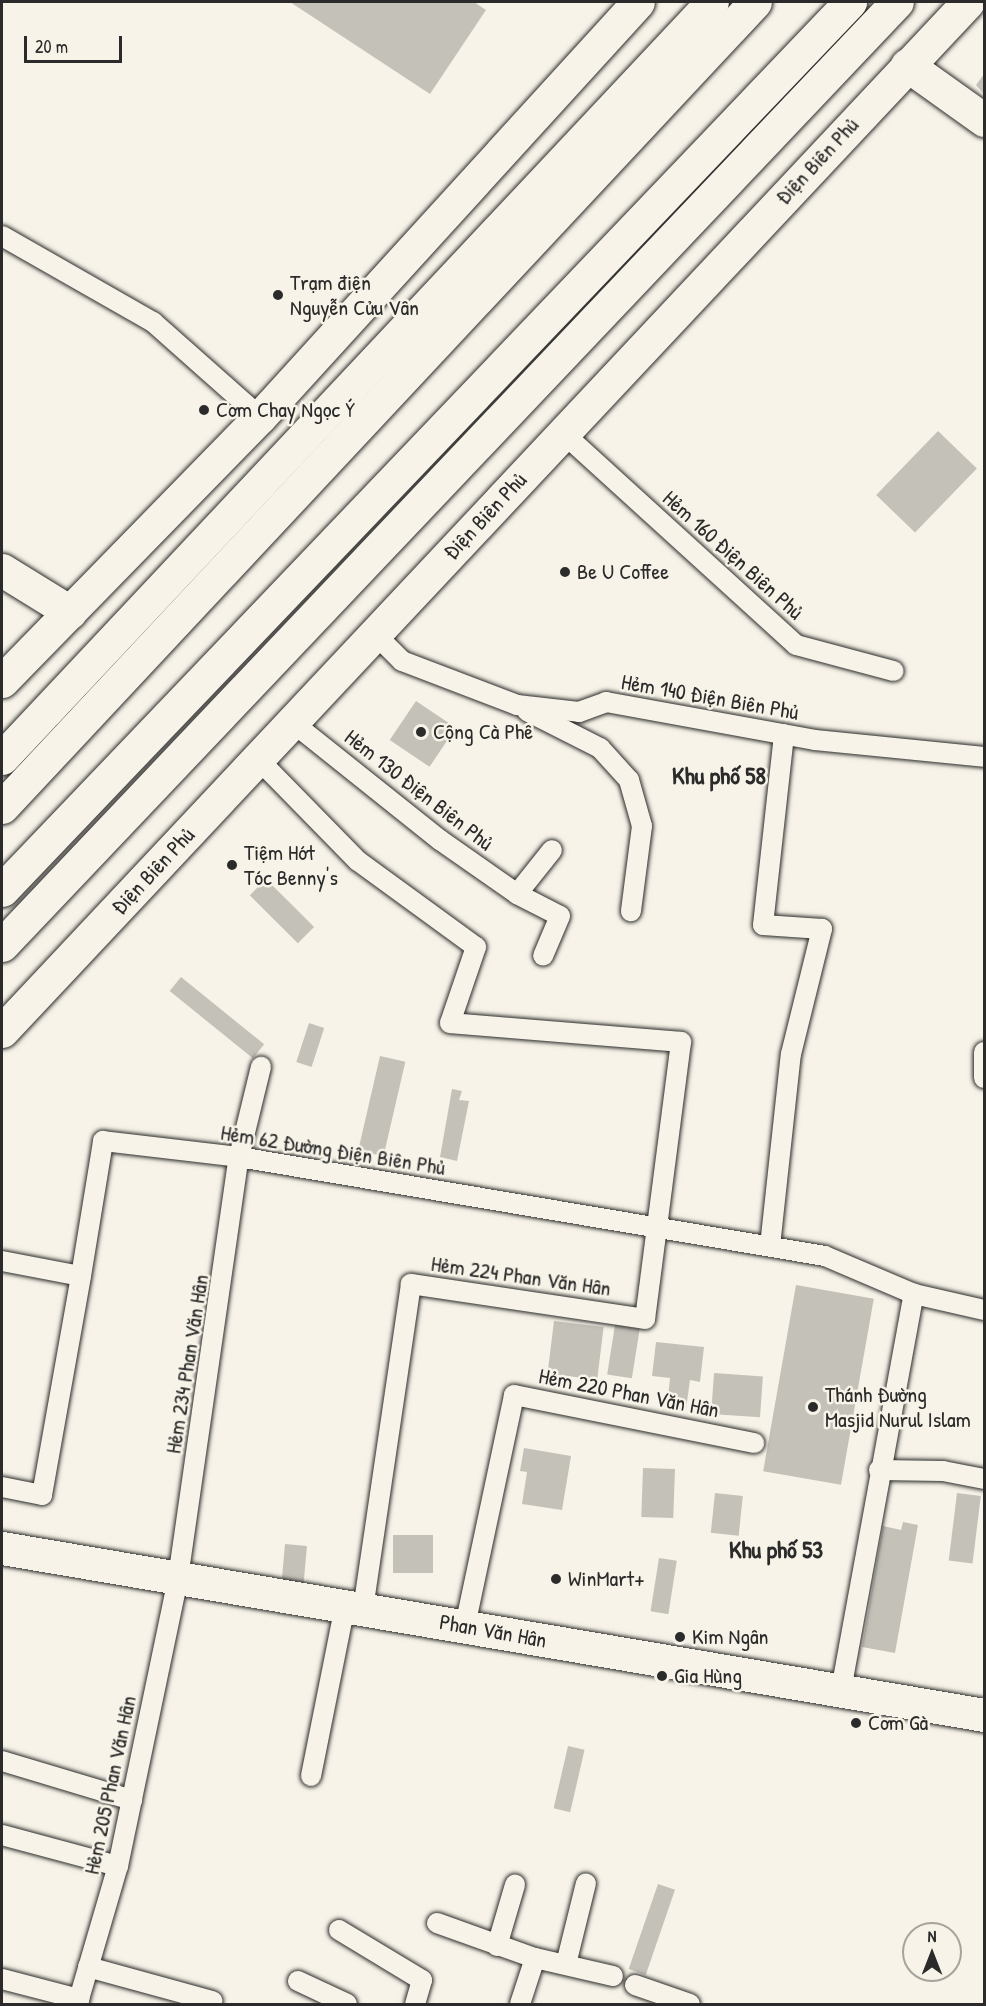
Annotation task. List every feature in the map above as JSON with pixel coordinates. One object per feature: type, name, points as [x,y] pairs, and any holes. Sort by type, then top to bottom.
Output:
[{"type":"main road","points":[[2,681],[260,417],[638,2]]},
{"type":"main road","points":[[2,758],[712,2]]},
{"type":"main road","points":[[2,807],[754,2]]},
{"type":"main road","points":[[2,945],[897,2]]},
{"type":"main road","name":"Điện Biên Phủ","points":[[2,1031],[968,2]]},
{"type":"main road","points":[[2,890],[844,4],[869,31],[907,65],[984,120]]},
{"type":"main road","points":[[2,570],[70,612]]},
{"type":"main road","name":"Phan Văn Hân","points":[[2,1548],[984,1714]]},
{"type":"lane","points":[[2,236],[153,322],[260,417]]},
{"type":"lane","name":"Hẻm 160 Điện Biên Phủ","points":[[562,432],[796,645],[894,671]]},
{"type":"lane","name":"Hẻm 140 Điện Biên Phủ","points":[[376,635],[402,661],[517,705],[579,712],[606,702],[783,734],[984,757]]},
{"type":"lane","points":[[517,705],[600,748],[629,780],[642,826],[631,911]]},
{"type":"lane","name":"Hẻm 130 Điện Biên Phủ","points":[[292,722],[517,894],[560,916],[543,956]]},
{"type":"lane","points":[[770,1246],[791,1054],[822,929],[763,924],[783,734]]},
{"type":"lane","points":[[258,759],[358,861],[476,946],[450,1023],[681,1042],[658,1228]]},
{"type":"lane","points":[[517,894],[552,850]]},
{"type":"lane","points":[[984,1052],[984,1078]]},
{"type":"lane","name":"Hẻm 234 Phan Văn Hân","points":[[178,1578],[239,1157],[261,1068]]},
{"type":"lane","name":"Hẻm 62 Đường Điện Biên Phủ","points":[[81,1275],[103,1141],[239,1157],[825,1256],[914,1294],[984,1310]]},
{"type":"lane","name":"Hẻm 224 Phan Văn Hân","points":[[354,1608],[411,1284],[645,1318],[658,1228]]},
{"type":"lane","points":[[2,1261],[81,1275],[42,1495],[2,1487]]},
{"type":"lane","points":[[841,1690],[879,1470],[914,1294]]},
{"type":"lane","name":"Hẻm 220 Phan Văn Hân","points":[[465,1626],[514,1395],[754,1443]]},
{"type":"lane","points":[[879,1470],[943,1471],[984,1479]]},
{"type":"lane","name":"Hẻm 205 Phan Văn Hân","points":[[78,2002],[118,1866],[178,1578]]},
{"type":"lane","points":[[311,1776],[354,1608]]},
{"type":"lane","points":[[2,1761],[132,1800]]},
{"type":"lane","points":[[2,1835],[118,1866]]},
{"type":"lane","points":[[566,1964],[586,1883]]},
{"type":"lane","points":[[496,1946],[515,1884]]},
{"type":"lane","points":[[437,1923],[496,1946],[535,1958],[613,1976]]},
{"type":"lane","points":[[339,1930],[422,1980],[415,2004]]},
{"type":"lane","points":[[520,2004],[535,1958]]},
{"type":"lane","points":[[88,1967],[212,2001]]},
{"type":"lane","points":[[2,1979],[78,2002]]},
{"type":"lane","points":[[298,1981],[347,2004]]},
{"type":"lane","points":[[635,1985],[690,2004]]},
{"type":"building","points":[[290,2],[474,2],[486,10],[430,94]]},
{"type":"building","points":[[984,74],[984,94],[976,85]]},
{"type":"building","points":[[938,431],[977,469],[915,533],[876,495]]},
{"type":"building","name":"Cộng Cà Phê","points":[[416,701],[456,728],[430,767],[390,740]]},
{"type":"building","points":[[266,879],[314,927],[298,943],[250,895]]},
{"type":"building","points":[[181,977],[264,1044],[253,1058],[170,991]]},
{"type":"building","points":[[309,1023],[324,1028],[312,1067],[296,1062]]},
{"type":"building","points":[[380,1056],[405,1062],[384,1156],[358,1151]]},
{"type":"building","points":[[452,1089],[462,1091],[459,1100],[469,1101],[457,1161],[440,1157]]},
{"type":"building","points":[[796,1285],[874,1299],[841,1485],[763,1471]]},
{"type":"building","points":[[554,1321],[604,1327],[597,1380],[548,1374]]},
{"type":"building","points":[[615,1325],[640,1329],[632,1378],[607,1374]]},
{"type":"building","points":[[656,1342],[704,1347],[700,1382],[690,1380],[686,1409],[667,1407],[670,1378],[652,1376]]},
{"type":"building","points":[[714,1373],[763,1376],[760,1417],[711,1414]]},
{"type":"building","points":[[524,1448],[571,1456],[562,1510],[522,1504],[527,1472],[520,1471]]},
{"type":"building","points":[[643,1468],[675,1469],[673,1518],[641,1517]]},
{"type":"building","points":[[715,1493],[743,1496],[739,1536],[711,1533]]},
{"type":"building","points":[[957,1493],[981,1496],[973,1563],[949,1560]]},
{"type":"building","points":[[903,1522],[918,1525],[895,1653],[862,1647],[883,1526],[901,1530]]},
{"type":"building","points":[[393,1535],[433,1535],[433,1573],[393,1573]]},
{"type":"building","points":[[285,1544],[307,1546],[303,1595],[281,1593]]},
{"type":"building","points":[[659,1558],[677,1561],[668,1614],[651,1611]]},
{"type":"building","points":[[568,1746],[585,1750],[570,1812],[554,1808]]},
{"type":"building","points":[[658,1884],[675,1890],[646,1975],[629,1969]]},
{"type":"place","name":"Trạm điện Nguyễn Cửu Vân","points":[[278,295]]},
{"type":"place","name":"Cơm Chay Ngọc Ý","points":[[204,410]]},
{"type":"place","name":"Be U Coffee","points":[[565,572]]},
{"type":"place","name":"Cộng Cà Phê","points":[[421,732]]},
{"type":"place","name":"Tiệm Hớt Tóc Benny's","points":[[232,865]]},
{"type":"place","name":"Thánh Đường Masjid Nurul Islam","points":[[813,1407]]},
{"type":"place","name":"WinMart+","points":[[556,1579]]},
{"type":"place","name":"Kim Ngân","points":[[680,1637]]},
{"type":"place","name":"Gia Hùng","points":[[662,1676]]},
{"type":"place","name":"Cơm Gà","points":[[856,1723]]},
{"type":"district","name":"Khu phố 58","points":[[719,776]]},
{"type":"district","name":"Khu phố 53","points":[[776,1550]]}]
